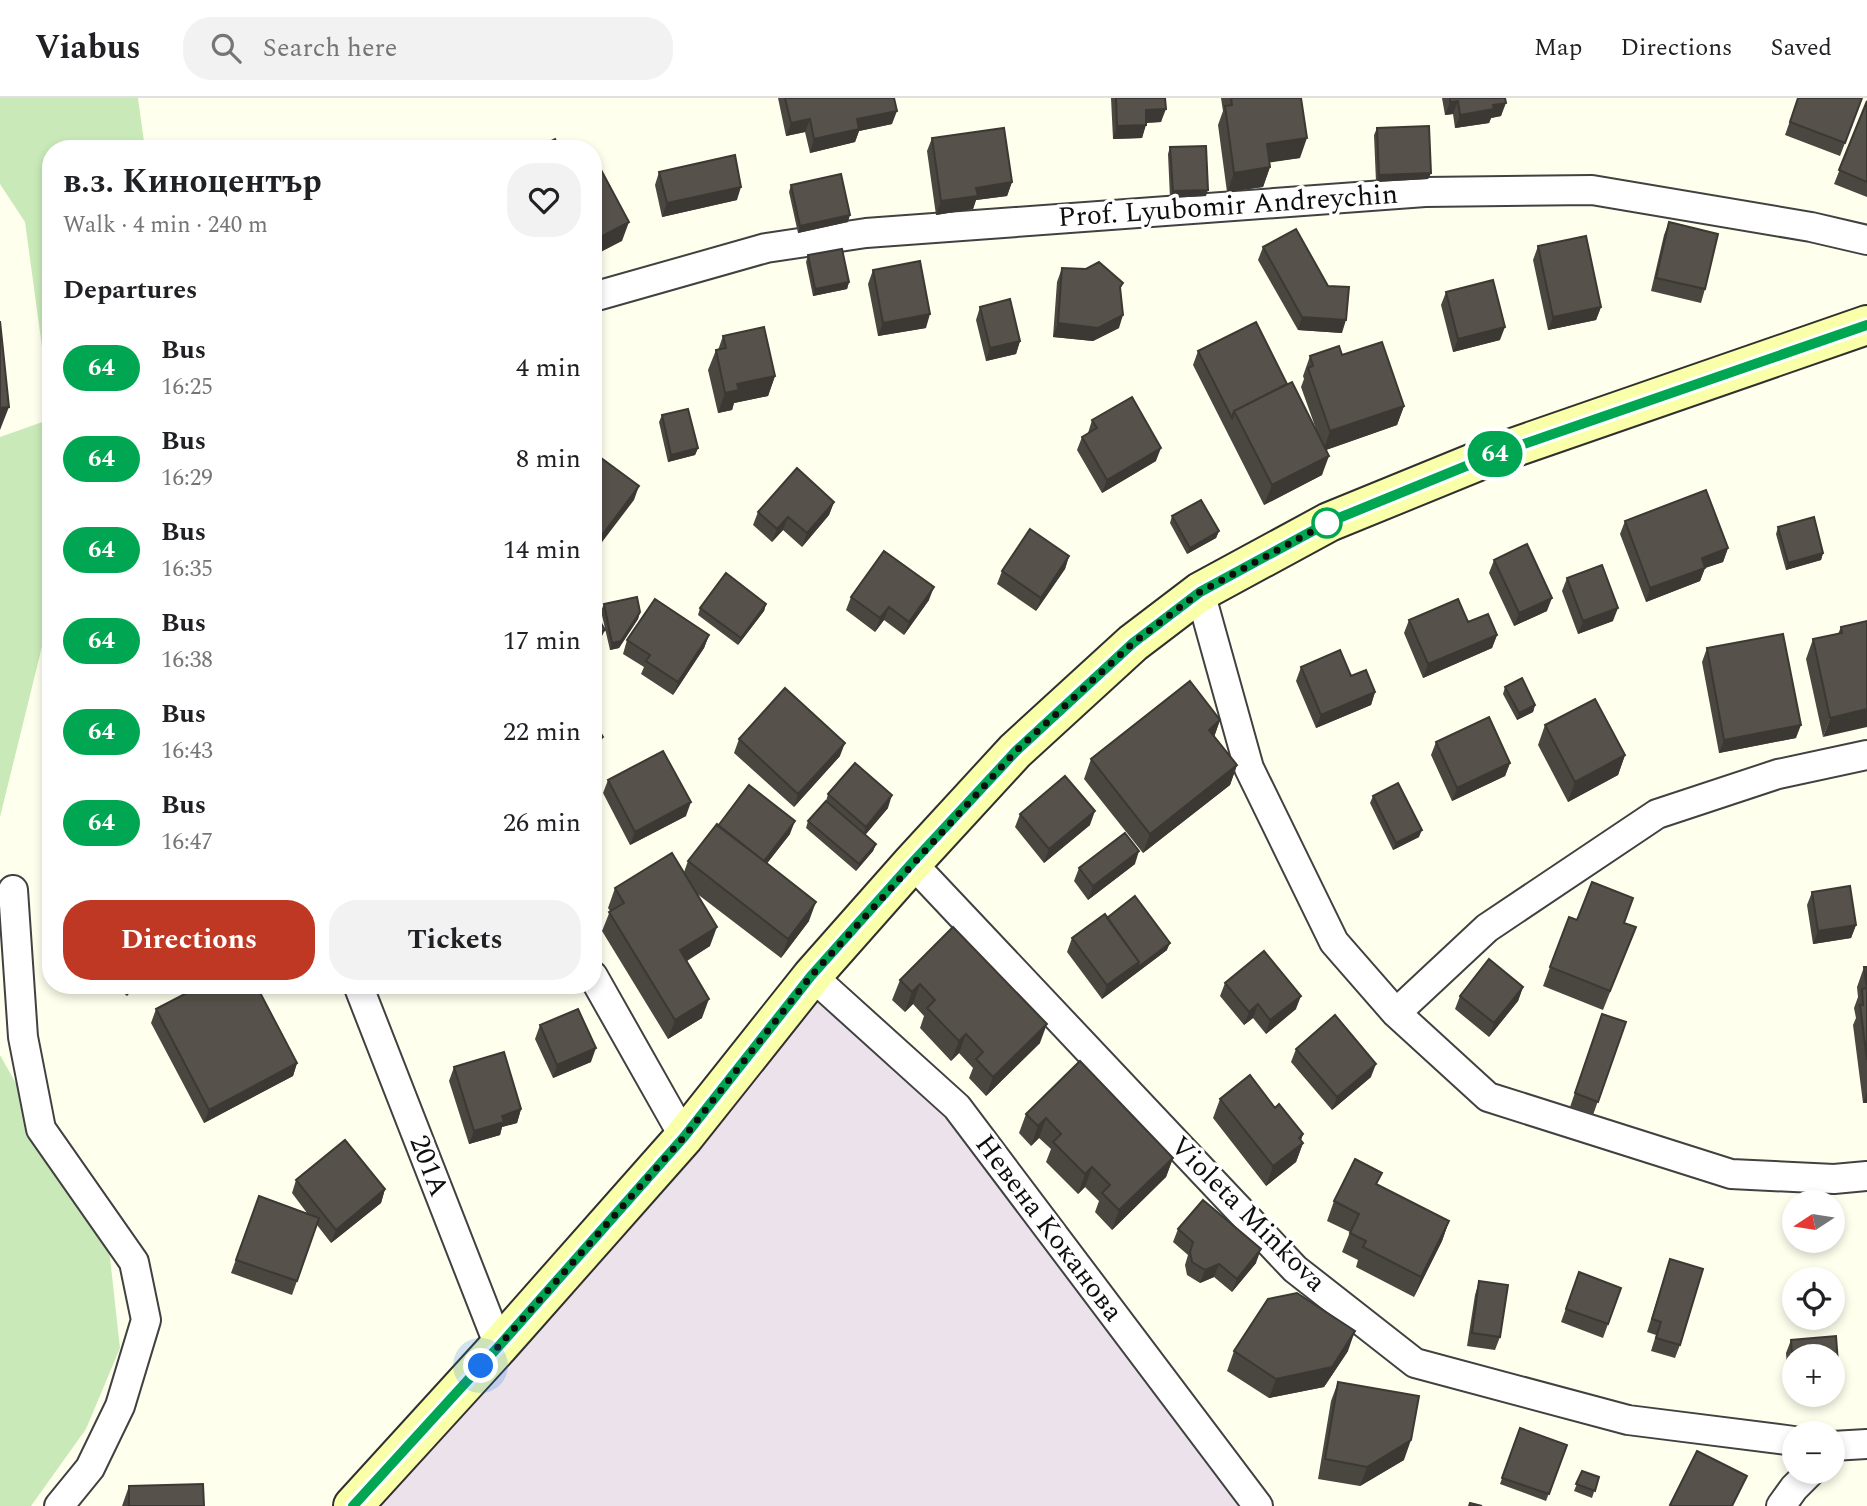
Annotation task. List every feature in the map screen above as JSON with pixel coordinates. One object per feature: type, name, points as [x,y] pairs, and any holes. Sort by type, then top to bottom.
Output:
[{"type":"main road","points":[[353,1506],[684,1137],[811,976],[912,863],[1016,751],[1133,643],[1200,592],[1329,522],[1498,453],[1867,325]]},
{"type":"street","name":"Prof. Lyubomir Andreychin","points":[[602,294],[766,248],[866,233],[1425,192],[1592,190],[1811,227],[1867,240]]},
{"type":"street","points":[[1200,592],[1249,768],[1334,942],[1396,1013],[1488,1097],[1731,1174],[1834,1179],[1867,1176]]},
{"type":"street","points":[[1396,1013],[1487,928],[1657,814],[1778,774],[1867,755]]},
{"type":"street","name":"Violeta Minkova","points":[[912,863],[1295,1269],[1415,1363],[1628,1420],[1782,1439]]},
{"type":"street","points":[[13,890],[23,1037],[41,1129],[134,1262],[146,1320],[120,1406],[90,1468],[59,1506]]},
{"type":"street","name":"Невена Коканова","points":[[811,976],[957,1107],[1258,1506]]},
{"type":"street","points":[[602,992],[684,1137]]},
{"type":"street","name":"201А","points":[[362,994],[499,1346]]},
{"type":"street","points":[[1845,1446],[1867,1444]]},
{"type":"street","points":[[1781,1506],[1799,1484]]},
{"type":"shaded area","points":[[812,976],[957,1107],[1256,1506],[353,1506]]},
{"type":"green space","points":[[0,98],[138,98],[144,140],[42,140],[42,347],[25,222],[0,184]]},
{"type":"green space","points":[[42,422],[42,647],[0,817],[0,437]]},
{"type":"green space","points":[[0,1055],[109,1249],[120,1348],[86,1429],[31,1506],[0,1506]]},
{"type":"building","points":[[785,98],[894,98],[897,111],[857,119],[859,129],[814,139],[810,119],[791,123]]},
{"type":"building","points":[[1116,98],[1165,98],[1166,109],[1146,110],[1146,125],[1117,126]]},
{"type":"building","points":[[1231,98],[1301,98],[1307,138],[1267,144],[1270,167],[1234,173],[1225,106],[1232,105]]},
{"type":"building","points":[[1450,98],[1505,98],[1506,103],[1493,105],[1494,109],[1460,115],[1458,101],[1450,102]]},
{"type":"building","points":[[1798,98],[1862,98],[1845,143],[1790,122]]},
{"type":"building","points":[[1867,101],[1867,182],[1839,170]]},
{"type":"building","points":[[1429,126],[1431,173],[1379,175],[1377,128]]},
{"type":"building","points":[[1004,128],[1012,182],[976,188],[978,196],[941,201],[932,138]]},
{"type":"building","points":[[1206,146],[1208,190],[1173,191],[1170,147]]},
{"type":"building","points":[[735,155],[741,187],[667,203],[659,172]]},
{"type":"building","points":[[602,172],[629,222],[602,236]]},
{"type":"building","points":[[841,174],[850,215],[800,226],[791,185]]},
{"type":"building","points":[[1669,222],[1718,234],[1705,289],[1656,278]]},
{"type":"building","points":[[1296,229],[1328,286],[1349,287],[1346,320],[1302,317],[1263,247]]},
{"type":"building","points":[[1586,236],[1601,307],[1553,317],[1538,246]]},
{"type":"building","points":[[842,249],[849,282],[815,289],[808,255]]},
{"type":"building","points":[[920,261],[930,314],[883,323],[873,270]]},
{"type":"building","points":[[1099,262],[1123,283],[1120,287],[1123,315],[1098,328],[1058,323],[1062,268],[1086,269]]},
{"type":"building","points":[[1493,280],[1505,327],[1458,339],[1446,292]]},
{"type":"building","points":[[1010,299],[1020,341],[990,348],[980,307]]},
{"type":"building","points":[[0,321],[9,407],[0,408]]},
{"type":"building","points":[[1256,322],[1287,384],[1234,411],[1232,418],[1198,351]]},
{"type":"building","points":[[764,327],[775,376],[737,384],[739,390],[725,393],[716,350],[726,348],[723,336]]},
{"type":"building","points":[[1382,342],[1404,406],[1330,431],[1308,368],[1313,366],[1310,356],[1339,346],[1342,355]]},
{"type":"building","points":[[1292,382],[1329,456],[1272,485],[1234,411]]},
{"type":"building","points":[[1132,397],[1161,448],[1107,480],[1082,437],[1097,428],[1092,420]]},
{"type":"building","points":[[688,409],[698,448],[671,455],[662,415]]},
{"type":"building","points":[[602,459],[639,486],[602,535]]},
{"type":"building","points":[[797,468],[834,502],[807,533],[788,517],[777,529],[758,512]]},
{"type":"building","points":[[1706,490],[1728,548],[1702,558],[1705,568],[1650,588],[1625,521]]},
{"type":"building","points":[[1201,500],[1219,531],[1190,548],[1172,516]]},
{"type":"building","points":[[1814,517],[1823,553],[1788,563],[1778,527]]},
{"type":"building","points":[[1030,529],[1069,556],[1041,598],[1002,571]]},
{"type":"building","points":[[1527,544],[1552,598],[1519,613],[1494,560]]},
{"type":"building","points":[[884,551],[934,587],[909,622],[889,607],[880,618],[851,597]]},
{"type":"building","points":[[1602,565],[1618,608],[1583,621],[1567,578]]},
{"type":"building","points":[[726,573],[766,604],[741,638],[700,608]]},
{"type":"building","points":[[637,597],[640,612],[621,641],[612,643],[604,604]]},
{"type":"building","points":[[655,599],[709,635],[678,682],[646,661],[650,655],[627,640]]},
{"type":"building","points":[[1458,599],[1468,622],[1488,614],[1497,635],[1428,664],[1409,620]]},
{"type":"building","points":[[1867,621],[1867,709],[1830,718],[1813,639],[1842,633],[1841,627]]},
{"type":"building","points":[[1783,634],[1801,725],[1724,740],[1707,648]]},
{"type":"building","points":[[1340,650],[1351,676],[1366,670],[1375,692],[1321,715],[1301,667]]},
{"type":"building","points":[[1522,678],[1535,705],[1519,713],[1505,687]]},
{"type":"building","points":[[1190,681],[1220,720],[1209,730],[1237,765],[1150,834],[1091,759]]},
{"type":"building","points":[[785,688],[845,743],[798,794],[739,739]]},
{"type":"building","points":[[1595,699],[1625,755],[1575,782],[1545,725]]},
{"type":"building","points":[[1489,717],[1510,763],[1457,788],[1436,742]]},
{"type":"building","points":[[663,751],[691,802],[635,832],[608,780]]},
{"type":"building","points":[[855,763],[892,795],[866,827],[828,794]]},
{"type":"building","points":[[1065,776],[1095,811],[1049,849],[1020,814]]},
{"type":"building","points":[[1398,783],[1422,830],[1396,843],[1373,796]]},
{"type":"building","points":[[749,785],[795,821],[764,861],[718,826]]},
{"type":"building","points":[[826,801],[876,844],[859,864],[808,821]]},
{"type":"building","points":[[717,824],[816,902],[788,939],[688,861]]},
{"type":"building","points":[[1125,833],[1139,851],[1093,886],[1079,868]]},
{"type":"building","points":[[672,853],[717,927],[680,950],[709,999],[675,1020],[609,912],[624,903],[615,888]]},
{"type":"building","points":[[1592,882],[1633,898],[1624,923],[1636,927],[1610,991],[1550,967],[1569,917],[1577,920]]},
{"type":"building","points":[[1850,886],[1856,925],[1818,931],[1812,892]]},
{"type":"building","points":[[1135,896],[1170,943],[1137,968],[1139,962],[1107,918]]},
{"type":"building","points":[[1105,914],[1139,962],[1107,985],[1072,938]]},
{"type":"building","points":[[953,927],[1047,1024],[993,1077],[976,1059],[983,1052],[966,1034],[959,1041],[927,1008],[935,1000],[920,984],[912,992],[900,980]]},
{"type":"building","points":[[1264,951],[1301,996],[1270,1020],[1258,1004],[1249,1012],[1225,983]]},
{"type":"building","points":[[1489,959],[1523,987],[1494,1023],[1460,996]]},
{"type":"building","points":[[1864,967],[1867,967],[1867,988]]},
{"type":"building","points":[[1867,988],[1867,1060],[1860,1005],[1863,1005],[1862,989]]},
{"type":"building","points":[[185,994],[261,994],[297,1063],[209,1110],[156,1009]]},
{"type":"building","points":[[578,1009],[596,1048],[557,1065],[540,1025]]},
{"type":"building","points":[[1602,1014],[1626,1022],[1598,1102],[1575,1093]]},
{"type":"building","points":[[1335,1015],[1376,1064],[1337,1097],[1296,1049]]},
{"type":"building","points":[[504,1052],[521,1109],[502,1116],[504,1122],[474,1131],[454,1067]]},
{"type":"building","points":[[1080,1061],[1173,1158],[1119,1210],[1102,1193],[1110,1185],[1092,1167],[1085,1174],[1053,1142],[1061,1134],[1046,1118],[1038,1126],[1026,1114]]},
{"type":"building","points":[[1250,1075],[1275,1108],[1279,1104],[1303,1134],[1299,1138],[1303,1143],[1273,1166],[1220,1099]]},
{"type":"building","points":[[345,1140],[385,1189],[336,1230],[296,1180]]},
{"type":"building","points":[[1355,1159],[1382,1173],[1376,1184],[1449,1221],[1421,1277],[1363,1247],[1366,1241],[1350,1233],[1359,1214],[1334,1201]]},
{"type":"building","points":[[259,1196],[319,1218],[297,1281],[236,1260]]},
{"type":"building","points":[[1203,1200],[1261,1249],[1237,1279],[1219,1264],[1205,1270],[1192,1262],[1190,1252],[1193,1242],[1178,1229]]},
{"type":"building","points":[[1670,1259],[1703,1269],[1680,1345],[1656,1338],[1661,1322],[1652,1319]]},
{"type":"building","points":[[1579,1272],[1621,1288],[1608,1324],[1566,1309]]},
{"type":"building","points":[[1479,1281],[1508,1285],[1500,1337],[1472,1333]]},
{"type":"building","points":[[1297,1293],[1355,1331],[1332,1367],[1276,1379],[1234,1351],[1268,1299]]},
{"type":"building","points":[[1836,1336],[1837,1344],[1791,1344],[1791,1340]]},
{"type":"building","points":[[1338,1382],[1419,1396],[1411,1440],[1367,1467],[1325,1459]]},
{"type":"building","points":[[1520,1428],[1567,1445],[1549,1494],[1502,1478]]},
{"type":"building","points":[[1697,1451],[1747,1476],[1732,1506],[1670,1505]]},
{"type":"building","points":[[1582,1471],[1599,1477],[1595,1491],[1576,1484]]},
{"type":"building","points":[[203,1484],[204,1506],[129,1506],[129,1486]]},
{"type":"bus line","name":"64","points":[[353,1506],[684,1137],[811,976],[912,863],[1016,751],[1133,643],[1200,592],[1329,522],[1498,453],[1867,325]]},
{"type":"route","points":[[481,1366],[684,1137],[811,976],[1016,751],[1133,643],[1200,592],[1329,522],[1327,523]]}]
